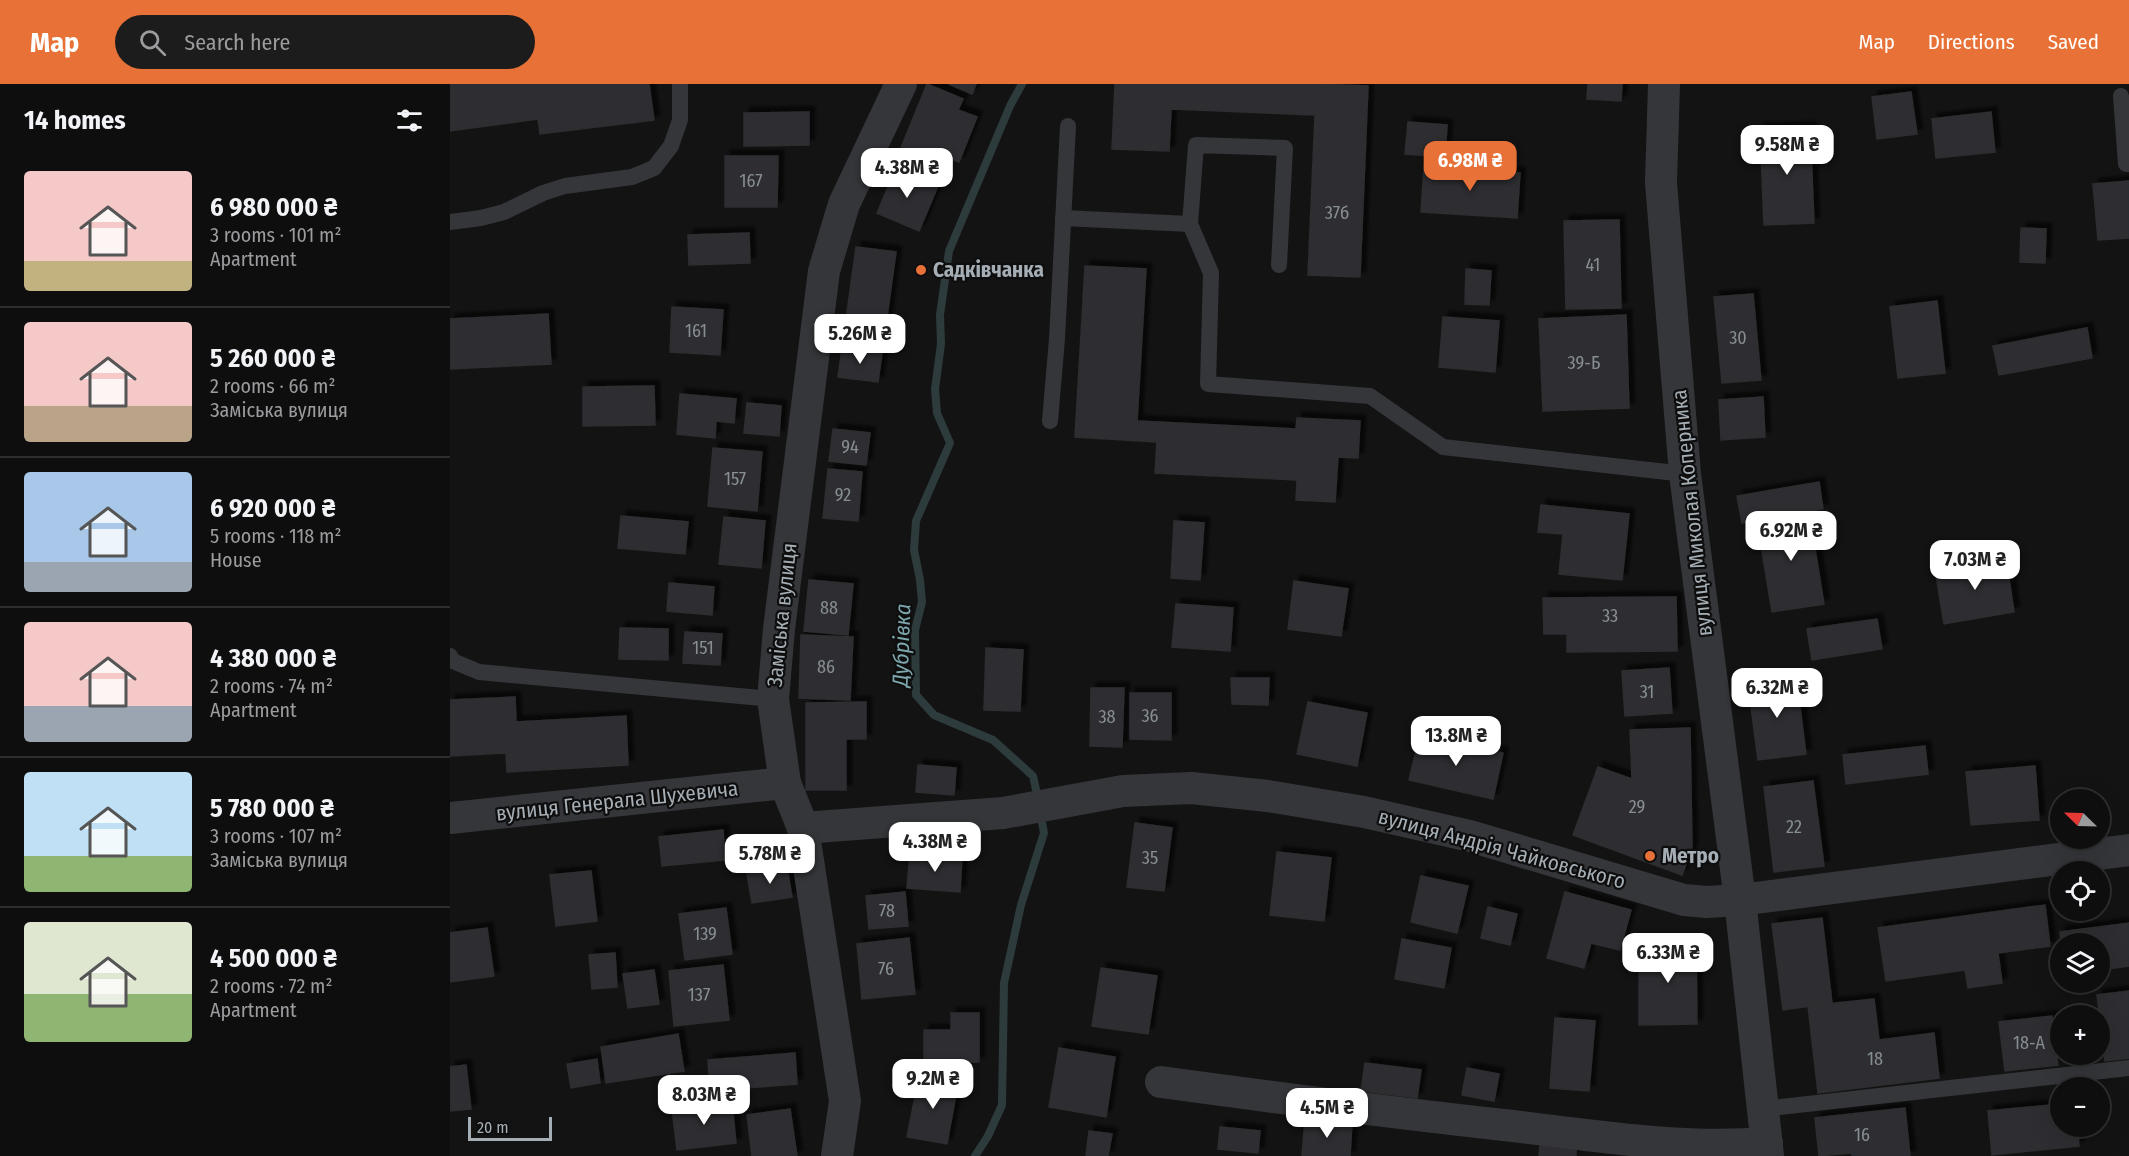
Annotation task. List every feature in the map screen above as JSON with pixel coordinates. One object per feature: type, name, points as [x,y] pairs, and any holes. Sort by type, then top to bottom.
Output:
[{"type":"street","name":"Заміська вулиця","points":[[837,1156],[845,1101],[803,828],[785,783],[773,699],[779,629],[824,271],[844,204],[902,84]]},
{"type":"street","name":"вулиця Миколая Коперника","points":[[1664,84],[1661,183],[1684,474],[1740,900],[1767,1149]]},
{"type":"street","name":"вулиця Генерала Шухевича","points":[[450,818],[785,783]]},
{"type":"street","name":"вулиця Андрія Чайковського","points":[[803,828],[1003,813],[1123,791],[1191,788],[1268,796],[1364,812],[1470,836],[1684,900],[1706,902],[1740,900],[2129,850]]},
{"type":"street","points":[[1161,1082],[1322,1104],[1613,1138],[1767,1149]]},
{"type":"lane","points":[[450,222],[482,218],[504,212],[543,193],[565,186],[632,177],[654,168],[671,146],[681,120],[680,84]]},
{"type":"lane","points":[[2121,96],[2126,164],[2129,164]]},
{"type":"lane","points":[[1050,421],[1057,339],[1068,126]]},
{"type":"lane","points":[[1279,265],[1285,148],[1196,145],[1190,224],[1211,273],[1208,384],[1370,396],[1443,447],[1684,474]]},
{"type":"lane","points":[[1064,218],[1190,224]]},
{"type":"lane","points":[[450,656],[453,661],[479,672],[773,699]]},
{"type":"lane","points":[[1762,1109],[2129,1068]]},
{"type":"building","points":[[450,84],[649,84],[654,120],[540,134],[538,119],[450,131]]},
{"type":"building","points":[[927,84],[963,99],[958,110],[977,117],[959,162],[940,155],[934,170],[898,155]]},
{"type":"building","points":[[949,84],[976,84],[972,94]]},
{"type":"building","points":[[1115,84],[1368,86],[1360,277],[1308,275],[1315,115],[1171,109],[1169,151],[1112,149]]},
{"type":"building","points":[[1588,84],[1622,84],[1621,101],[1587,99]]},
{"type":"building","points":[[1911,92],[1917,134],[1877,139],[1872,97]]},
{"type":"building","points":[[809,112],[809,145],[744,146],[744,113]]},
{"type":"building","points":[[1991,112],[1995,152],[1936,158],[1932,119]]},
{"type":"building","points":[[1408,122],[1447,125],[1445,157],[1405,154]]},
{"type":"building","points":[[1810,127],[1814,223],[1764,225],[1760,129]]},
{"type":"building","points":[[725,156],[778,156],[777,207],[725,207]]},
{"type":"building","points":[[1424,167],[1520,173],[1517,218],[1421,212]]},
{"type":"building","points":[[896,168],[938,186],[919,231],[877,213]]},
{"type":"building","points":[[2129,181],[2129,238],[2098,240],[2093,184]]},
{"type":"building","points":[[1619,220],[1621,308],[1566,309],[1564,221]]},
{"type":"building","points":[[2021,228],[2046,229],[2045,263],[2020,262]]},
{"type":"building","points":[[749,233],[750,263],[689,265],[688,235]]},
{"type":"building","points":[[856,247],[896,252],[882,353],[842,348]]},
{"type":"building","points":[[1085,266],[1146,269],[1137,421],[1296,429],[1297,418],[1360,421],[1358,458],[1338,457],[1335,502],[1296,500],[1297,480],[1155,473],[1157,442],[1075,437]]},
{"type":"building","points":[[1466,269],[1491,271],[1489,305],[1465,304]]},
{"type":"building","points":[[1753,294],[1761,380],[1722,383],[1714,297]]},
{"type":"building","points":[[1937,301],[1945,373],[1898,378],[1890,307]]},
{"type":"building","points":[[672,307],[723,310],[720,355],[670,352]]},
{"type":"building","points":[[548,314],[551,364],[450,369],[450,319]]},
{"type":"building","points":[[1626,315],[1629,408],[1543,411],[1539,319]]},
{"type":"building","points":[[1443,317],[1499,321],[1495,372],[1439,367]]},
{"type":"building","points":[[2087,328],[2092,358],[1999,375],[1993,346]]},
{"type":"building","points":[[842,348],[882,353],[878,382],[838,377]]},
{"type":"building","points":[[654,386],[655,425],[583,426],[583,387]]},
{"type":"building","points":[[680,394],[736,399],[734,423],[716,421],[715,438],[677,434]]},
{"type":"building","points":[[1763,397],[1765,437],[1721,440],[1719,400]]},
{"type":"building","points":[[747,403],[781,406],[779,436],[744,433]]},
{"type":"building","points":[[833,429],[870,433],[866,465],[829,461]]},
{"type":"building","points":[[713,448],[762,452],[757,511],[708,506]]},
{"type":"building","points":[[828,469],[862,472],[858,521],[823,518]]},
{"type":"building","points":[[1819,482],[1823,509],[1742,523],[1737,496]]},
{"type":"building","points":[[1541,505],[1629,514],[1622,580],[1559,574],[1563,534],[1538,532]]},
{"type":"building","points":[[1809,512],[1824,604],[1772,612],[1757,521]]},
{"type":"building","points":[[621,516],[688,522],[685,554],[618,548]]},
{"type":"building","points":[[724,517],[765,521],[761,568],[719,564]]},
{"type":"building","points":[[1174,521],[1204,523],[1200,580],[1171,578]]},
{"type":"building","points":[[2006,558],[2014,612],[1944,624],[1935,569]]},
{"type":"building","points":[[809,580],[853,584],[848,635],[804,631]]},
{"type":"building","points":[[1294,581],[1348,589],[1341,636],[1288,629]]},
{"type":"building","points":[[669,583],[714,587],[712,615],[667,611]]},
{"type":"building","points":[[1676,597],[1677,651],[1567,652],[1567,634],[1544,634],[1543,598]]},
{"type":"building","points":[[1176,604],[1233,608],[1230,651],[1172,647]]},
{"type":"building","points":[[1877,619],[1882,649],[1812,660],[1807,629]]},
{"type":"building","points":[[620,628],[668,629],[668,660],[619,659]]},
{"type":"building","points":[[685,632],[722,634],[720,665],[683,663]]},
{"type":"building","points":[[801,635],[853,637],[850,700],[799,698]]},
{"type":"building","points":[[986,648],[1023,650],[1020,711],[984,710]]},
{"type":"building","points":[[1669,668],[1672,713],[1625,716],[1622,671]]},
{"type":"building","points":[[1796,677],[1806,754],[1758,760],[1748,684]]},
{"type":"building","points":[[1231,678],[1269,678],[1268,705],[1232,704]]},
{"type":"building","points":[[1091,688],[1124,688],[1122,747],[1090,746]]},
{"type":"building","points":[[1130,693],[1171,693],[1171,740],[1130,739]]},
{"type":"building","points":[[515,697],[516,722],[626,716],[628,765],[507,772],[506,753],[450,756],[450,700]]},
{"type":"building","points":[[866,702],[866,739],[846,739],[846,790],[806,790],[806,703]]},
{"type":"building","points":[[1308,702],[1367,713],[1357,766],[1297,754]]},
{"type":"building","points":[[1690,728],[1692,848],[1682,875],[1573,835],[1598,767],[1632,779],[1630,730]]},
{"type":"building","points":[[1420,735],[1503,753],[1493,799],[1409,780]]},
{"type":"building","points":[[1925,746],[1928,774],[1846,784],[1843,755]]},
{"type":"building","points":[[918,765],[956,768],[954,795],[916,792]]},
{"type":"building","points":[[2035,766],[2039,820],[1971,825],[1966,772]]},
{"type":"building","points":[[1813,781],[1824,866],[1774,872],[1764,787]]},
{"type":"building","points":[[1135,823],[1172,828],[1164,891],[1127,887]]},
{"type":"building","points":[[723,830],[725,860],[662,866],[659,837]]},
{"type":"building","points":[[1277,852],[1331,858],[1324,921],[1270,915]]},
{"type":"building","points":[[910,853],[962,857],[960,892],[907,888]]},
{"type":"building","points":[[787,867],[792,897],[752,903],[747,874]]},
{"type":"building","points":[[591,871],[597,921],[556,926],[550,875]]},
{"type":"building","points":[[1421,876],[1468,886],[1457,933],[1411,922]]},
{"type":"building","points":[[905,892],[908,926],[869,929],[866,896]]},
{"type":"building","points":[[1565,892],[1631,910],[1620,950],[1591,943],[1584,968],[1547,958]]},
{"type":"building","points":[[2045,905],[2050,946],[1998,953],[2002,983],[1968,988],[1965,970],[1886,981],[1878,928]]},
{"type":"building","points":[[1488,907],[1517,914],[1510,945],[1481,938]]},
{"type":"building","points":[[726,908],[732,954],[685,960],[679,914]]},
{"type":"building","points":[[1822,918],[1832,1003],[1783,1010],[1772,924]]},
{"type":"building","points":[[2129,923],[2129,966],[2110,969],[2110,933],[2060,932]]},
{"type":"building","points":[[487,928],[494,976],[450,982],[450,933]]},
{"type":"building","points":[[909,938],[915,994],[862,999],[857,944]]},
{"type":"building","points":[[1402,939],[1451,948],[1444,988],[1395,979]]},
{"type":"building","points":[[1696,943],[1697,1024],[1639,1025],[1639,944]]},
{"type":"building","points":[[615,953],[617,987],[592,989],[589,955]]},
{"type":"building","points":[[723,965],[729,1020],[674,1026],[669,971]]},
{"type":"building","points":[[1101,968],[1157,976],[1148,1034],[1092,1026]]},
{"type":"building","points":[[654,970],[659,1004],[628,1008],[623,974]]},
{"type":"building","points":[[2129,991],[2129,1058],[2110,1060],[2110,1005],[2098,1005],[2097,995]]},
{"type":"building","points":[[1874,999],[1879,1040],[1934,1033],[1939,1078],[1818,1093],[1808,1006]]},
{"type":"building","points":[[951,1013],[979,1013],[979,1062],[924,1063],[924,1030],[951,1030]]},
{"type":"building","points":[[2050,1016],[2050,1065],[2058,1065],[2005,1071],[1999,1022]]},
{"type":"building","points":[[1555,1018],[1595,1021],[1589,1091],[1550,1088]]},
{"type":"building","points":[[678,1034],[684,1071],[606,1083],[601,1047]]},
{"type":"building","points":[[1059,1048],[1115,1057],[1106,1117],[1049,1107]]},
{"type":"building","points":[[795,1053],[797,1084],[710,1091],[708,1060]]},
{"type":"building","points":[[597,1059],[600,1083],[571,1088],[567,1064]]},
{"type":"building","points":[[1365,1063],[1421,1070],[1417,1098],[1361,1091]]},
{"type":"building","points":[[466,1065],[471,1109],[450,1111],[450,1067]]},
{"type":"building","points":[[1467,1068],[1499,1074],[1494,1101],[1462,1095]]},
{"type":"building","points":[[919,1076],[958,1083],[947,1144],[907,1137]]},
{"type":"building","points":[[732,1103],[736,1143],[677,1150],[672,1109]]},
{"type":"building","points":[[2050,1105],[2050,1137],[2078,1137],[2079,1146],[1992,1155],[1988,1111]]},
{"type":"building","points":[[1905,1108],[1910,1156],[1852,1156],[1852,1153],[1819,1156],[1815,1118]]},
{"type":"building","points":[[790,1109],[797,1156],[752,1156],[747,1115]]},
{"type":"building","points":[[1305,1120],[1352,1123],[1350,1156],[1302,1156]]},
{"type":"building","points":[[1220,1127],[1260,1131],[1258,1153],[1218,1149]]},
{"type":"building","points":[[1089,1131],[1112,1134],[1108,1156],[1086,1156]]},
{"type":"building","points":[[1540,1144],[1576,1146],[1576,1156],[1539,1156]]},
{"type":"waterway","name":"Дубрівка","points":[[1022,84],[1010,106],[949,251],[940,315],[941,344],[935,389],[937,413],[950,443],[916,521],[914,550],[922,602],[915,630],[916,695],[934,715],[993,740],[1033,776],[1038,799]]},
{"type":"waterway","name":"Дубрівка","points":[[975,1156],[988,1136],[1002,1105],[1004,983],[1021,905],[1044,833],[1040,812]]},
{"type":"place","name":"Садкiвчанка","points":[[921,270]]},
{"type":"place","name":"Метро","points":[[1650,856]]}]
